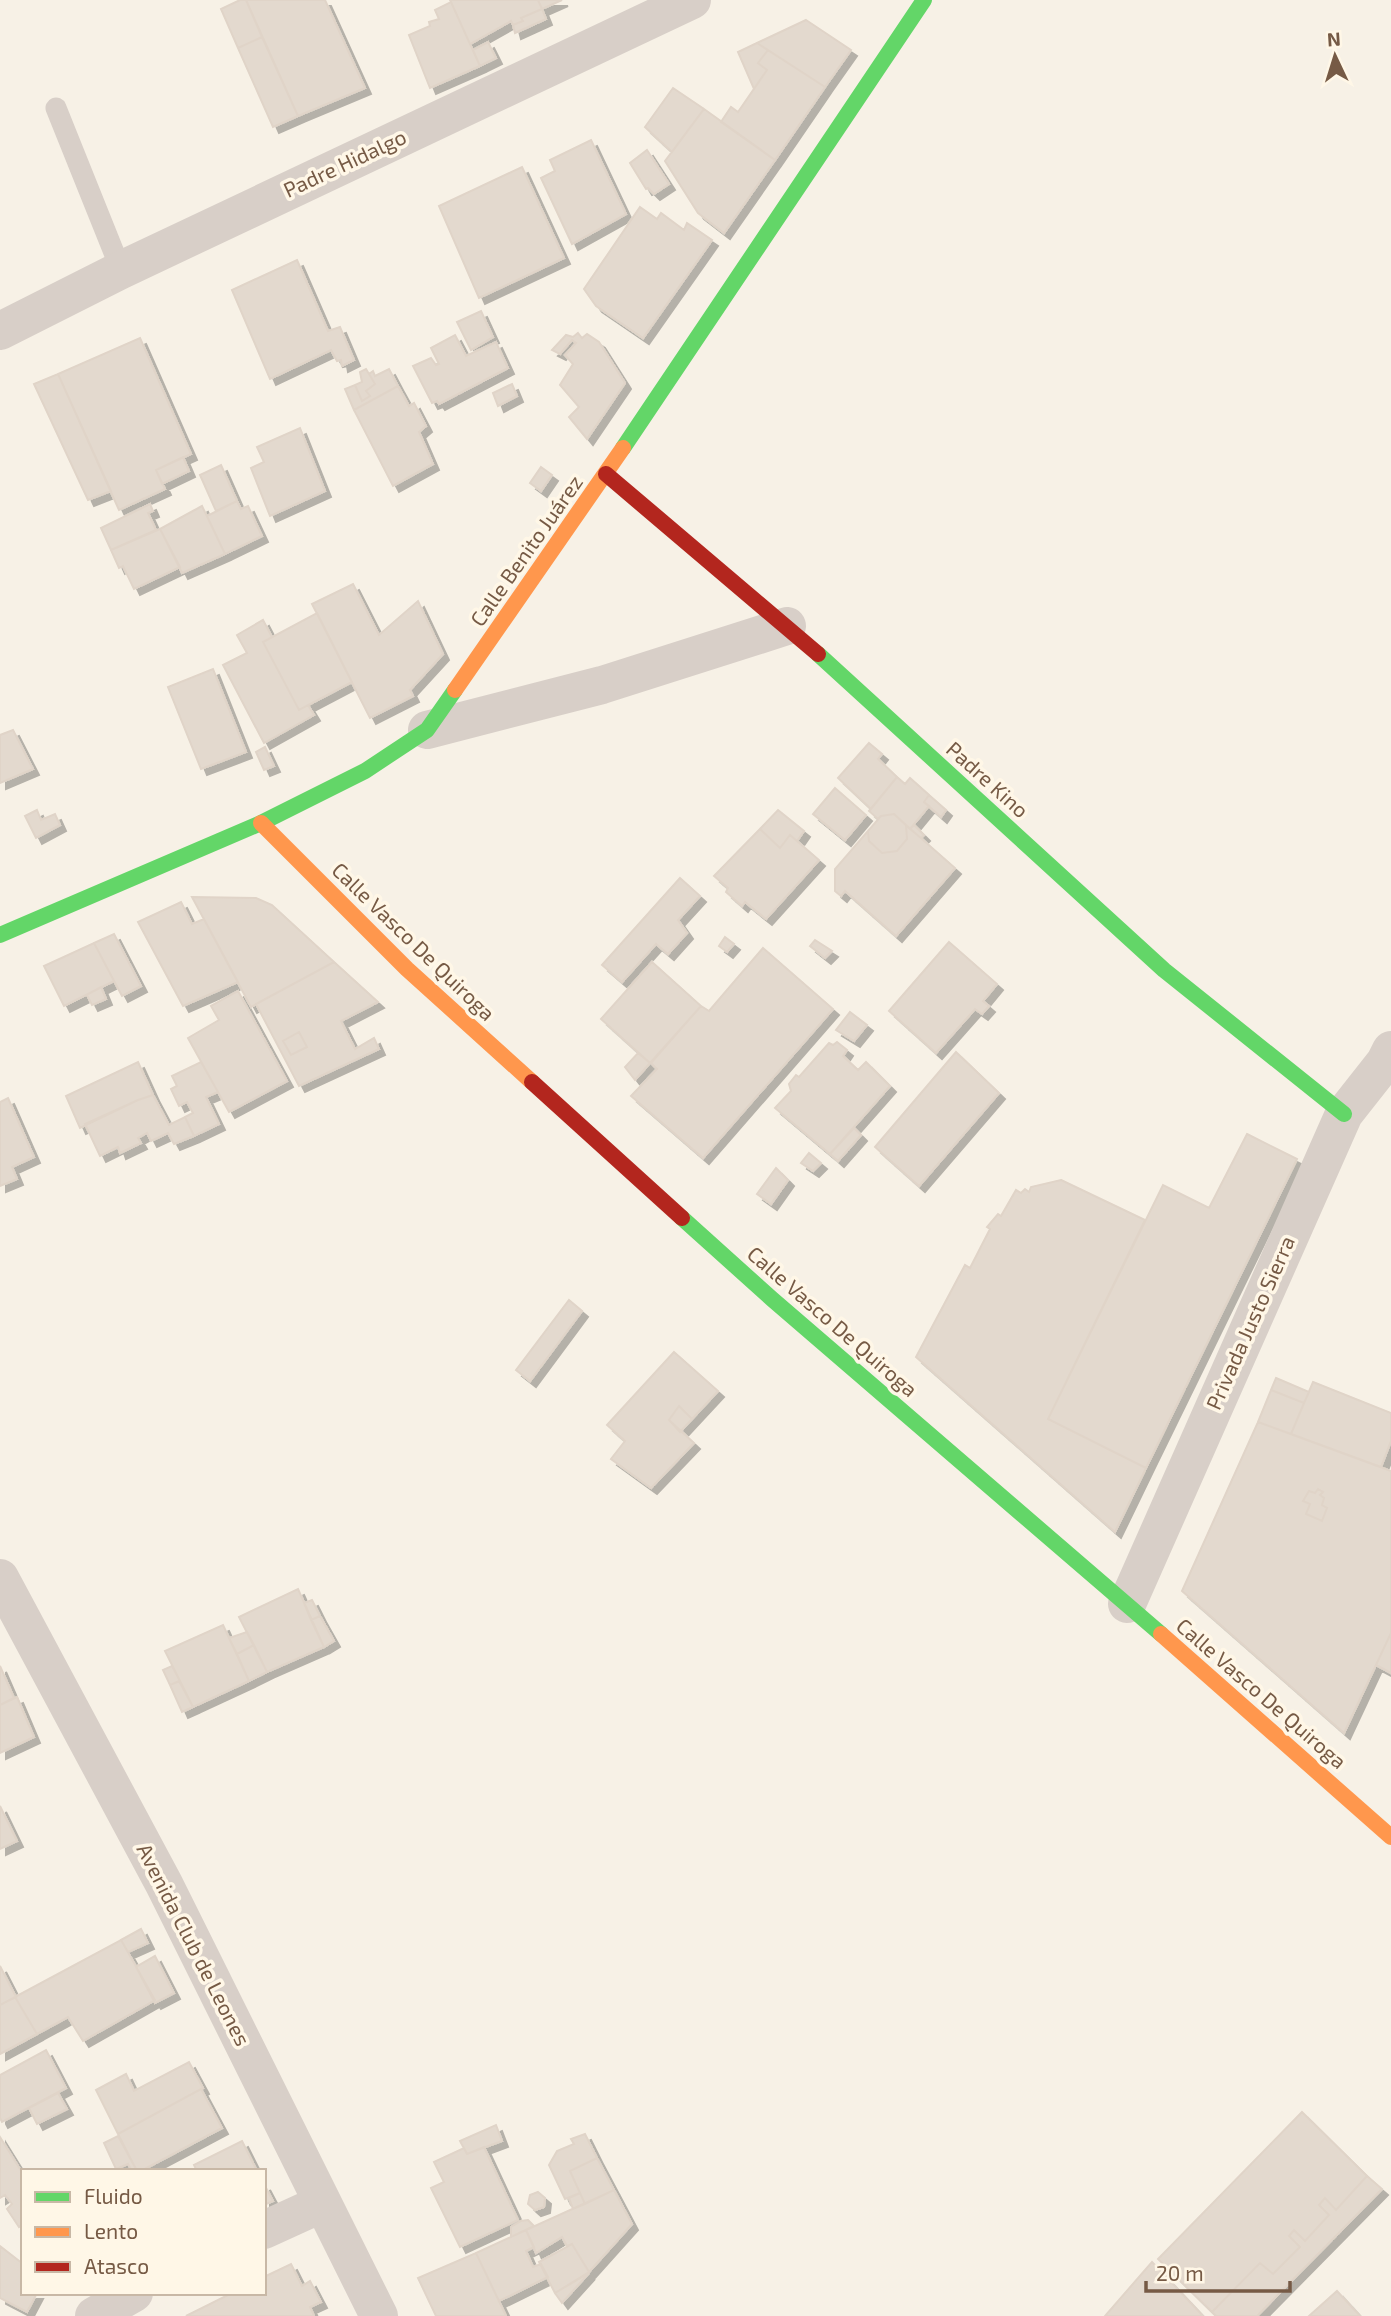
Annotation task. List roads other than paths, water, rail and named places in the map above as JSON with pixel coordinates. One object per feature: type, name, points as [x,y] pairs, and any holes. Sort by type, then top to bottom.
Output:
[{"type":"street","name":"Padre Hidalgo","points":[[0,331],[121,270],[692,0]]},
{"type":"street","name":"Calle Benito Juárez","points":[[0,935],[261,823],[365,771],[427,730],[606,474],[924,0]]},
{"type":"street","name":"Padre Kino","points":[[606,474],[787,626],[1164,970],[1344,1114]]},
{"type":"street","points":[[427,730],[603,685],[787,626]]},
{"type":"street","name":"Calle Vasco De Quiroga","points":[[261,823],[407,969],[741,1271],[1127,1604],[1391,1837]]},
{"type":"street","name":"Privada Justo Sierra","points":[[1127,1604],[1344,1114],[1385,1062],[1391,1050]]},
{"type":"street","name":"Avenida Club de Leones","points":[[0,1578],[164,1884],[379,2316]]},
{"type":"street","points":[[266,2229],[321,2204]]},
{"type":"street","points":[[94,2316],[131,2295]]},
{"type":"lane","points":[[56,108],[121,270]]}]
